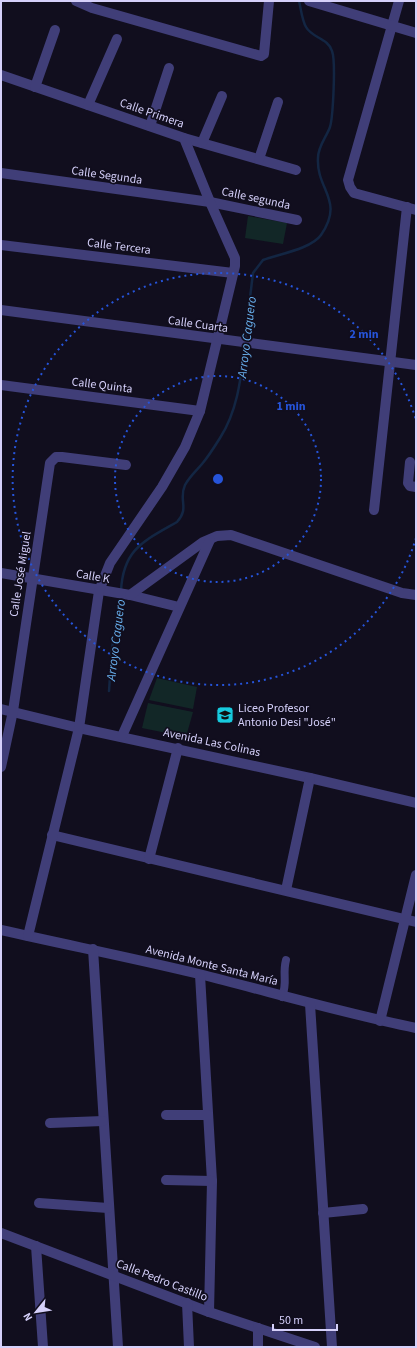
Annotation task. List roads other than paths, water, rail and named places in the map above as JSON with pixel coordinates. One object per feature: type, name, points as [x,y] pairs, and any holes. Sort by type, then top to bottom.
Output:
[{"type":"street","points":[[76,1],[92,8],[261,56],[264,54],[270,1]]},
{"type":"street","points":[[313,1],[416,33]]},
{"type":"street","points":[[374,510],[391,362],[412,208],[354,193],[348,180],[399,1]]},
{"type":"street","points":[[35,86],[55,30]]},
{"type":"street","points":[[88,104],[118,40]]},
{"type":"street","points":[[150,126],[169,68]]},
{"type":"street","name":"Calle Primera","points":[[1,75],[184,138],[296,170]]},
{"type":"street","points":[[202,143],[222,96]]},
{"type":"street","points":[[259,159],[278,102]]},
{"type":"street","points":[[28,936],[79,728],[99,591],[110,563],[162,487],[181,453],[200,411],[233,273],[235,258],[184,138]]},
{"type":"street","name":"Calle Segunda","points":[[1,173],[210,202]]},
{"type":"street","name":"Calle segunda","points":[[210,202],[297,220]]},
{"type":"street","name":"Calle Tercera","points":[[1,245],[233,273]]},
{"type":"street","name":"Calle Cuarta","points":[[1,310],[239,343],[416,365]]},
{"type":"street","name":"Calle Quinta","points":[[1,385],[200,411]]},
{"type":"street","name":"Calle José Miguel","points":[[1,766],[13,712],[31,579],[50,463],[56,457],[62,457],[126,465]]},
{"type":"street","points":[[410,462],[408,483],[410,486],[416,487]]},
{"type":"street","points":[[127,595],[203,542],[231,535],[402,593],[416,595]]},
{"type":"street","points":[[122,736],[210,540]]},
{"type":"street","name":"Calle K","points":[[1,573],[127,595],[180,608]]},
{"type":"street","name":"Avenida Las Colinas","points":[[1,709],[79,728],[178,748],[416,803]]},
{"type":"street","points":[[149,859],[178,748]]},
{"type":"street","points":[[286,890],[310,778]]},
{"type":"street","points":[[52,835],[416,922]]},
{"type":"street","points":[[380,1021],[416,875]]},
{"type":"street","name":"Avenida Monte Santa María","points":[[1,930],[93,949],[310,1004],[416,1028]]},
{"type":"street","points":[[93,949],[112,1275],[118,1347]]},
{"type":"street","points":[[282,997],[286,987],[284,969],[286,960]]},
{"type":"street","points":[[200,975],[212,1181],[209,1312]]},
{"type":"street","points":[[310,1004],[332,1347]]},
{"type":"street","points":[[166,1116],[208,1115]]},
{"type":"street","points":[[50,1123],[103,1121]]},
{"type":"street","points":[[166,1180],[212,1181]]},
{"type":"street","points":[[39,1203],[108,1208]]},
{"type":"street","points":[[323,1213],[363,1209]]},
{"type":"street","name":"Calle Pedro Castillo","points":[[1,1233],[209,1312],[258,1328],[295,1344],[315,1347]]},
{"type":"street","points":[[36,1246],[43,1347]]},
{"type":"street","points":[[187,1303],[189,1347]]},
{"type":"street","points":[[258,1328],[258,1347]]},
{"type":"waterway","name":"Arroyo Caguero","points":[[245,339],[253,273],[263,260],[310,244],[316,240],[321,235],[328,223],[330,213],[328,195],[321,179],[318,154],[330,127],[331,121],[334,89],[333,57],[332,51],[327,43],[312,34],[306,27],[299,1]]},
{"type":"waterway","name":"Arroyo Caguero","points":[[121,591],[126,565],[137,548],[145,541],[177,522],[181,517],[183,512],[183,490],[185,485],[209,455],[220,438],[231,416],[238,393],[245,344]]},
{"type":"waterway","name":"Arroyo Caguero","points":[[109,691],[112,648],[121,596]]},
{"type":"place","name":"Liceo Profesor Antonio Desi \"José\"","points":[[225,715]]}]
